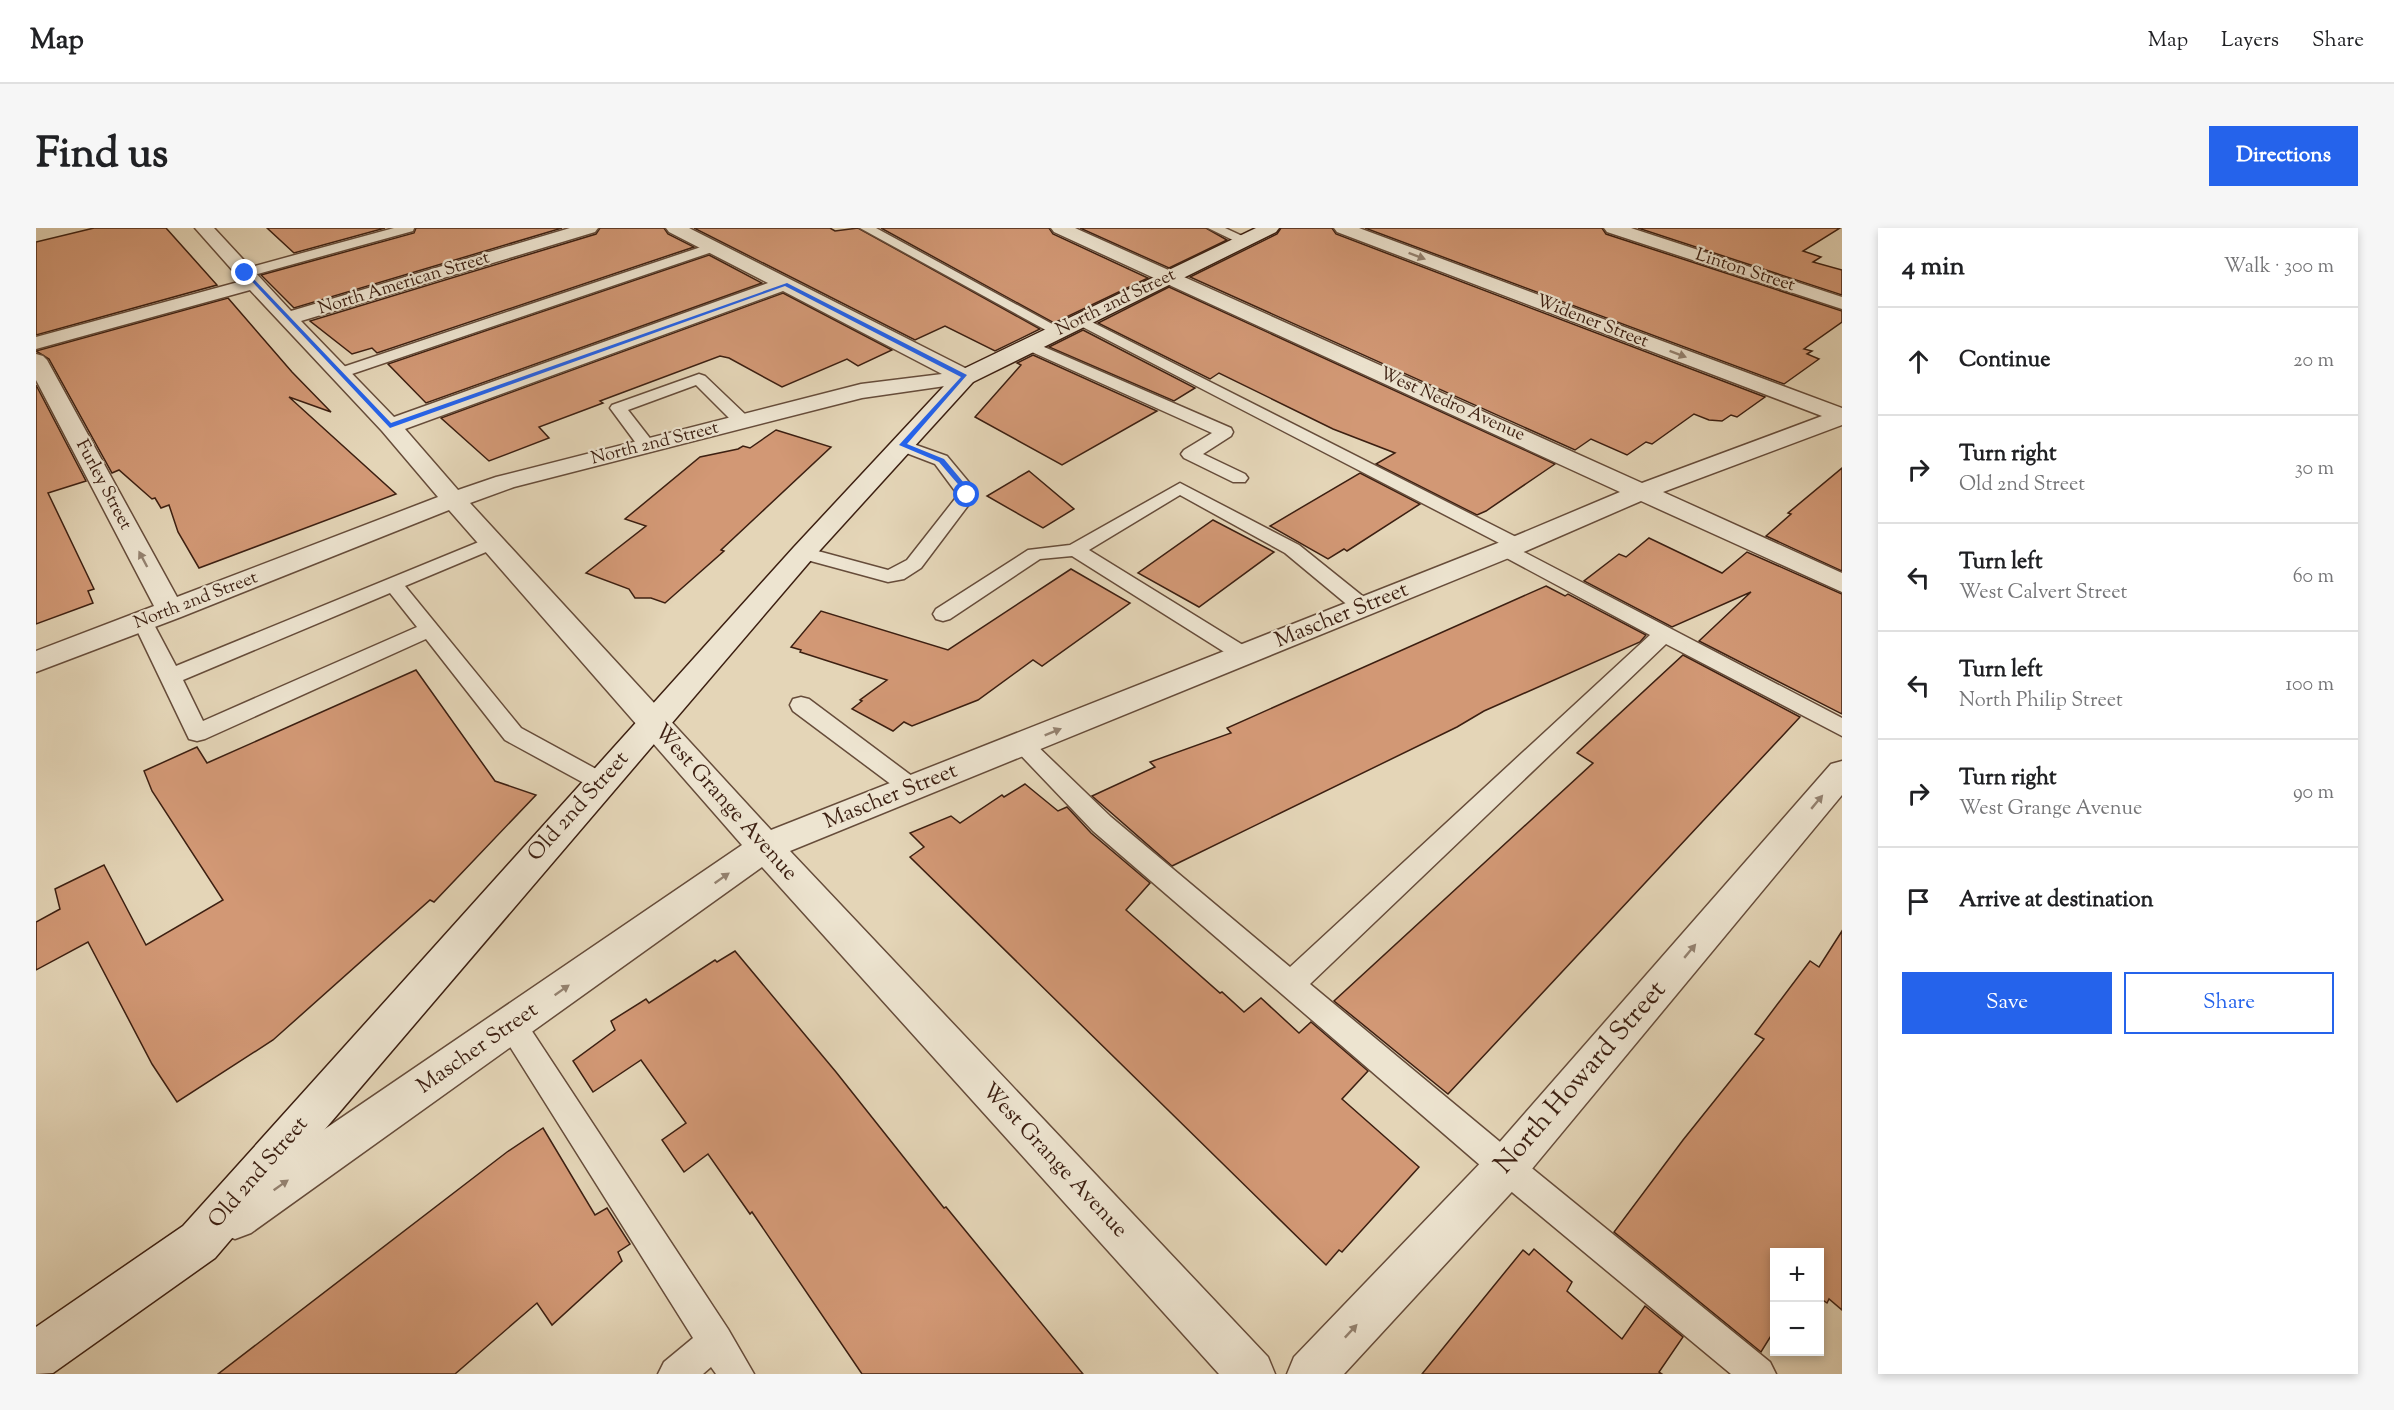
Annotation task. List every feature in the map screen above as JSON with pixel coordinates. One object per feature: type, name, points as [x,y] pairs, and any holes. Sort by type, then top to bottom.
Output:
[{"type":"street","name":"West Grange Avenue","points":[[204,228],[287,319],[390,426],[491,543],[765,847],[1251,1374]]},
{"type":"street","name":"North American Street","points":[[287,319],[589,228]]},
{"type":"street","points":[[675,228],[965,377]]},
{"type":"street","name":"West Nedro Avenue","points":[[1060,228],[1842,583]]},
{"type":"street","name":"North 2nd Street","points":[[36,662],[453,500],[505,482],[861,391],[965,377],[1270,228]]},
{"type":"street","name":"Widener Street","points":[[1342,228],[1842,417]]},
{"type":"street","name":"Linton Street","points":[[1613,228],[1842,303]]},
{"type":"street","points":[[36,343],[249,278]]},
{"type":"street","points":[[390,426],[785,284]]},
{"type":"street","name":"Furley Street","points":[[36,360],[171,611]]},
{"type":"street","name":"Old 2nd Street","points":[[199,1242],[803,553],[965,377]]},
{"type":"street","name":"Mascher Street","points":[[36,1356],[765,847],[1511,548],[1643,491],[1842,417]]},
{"type":"street","name":"North Howard Street","points":[[1311,1374],[1506,1167],[1842,773]]},
{"type":"lane","points":[[249,278],[408,228]]},
{"type":"lane","points":[[866,228],[1058,331]]},
{"type":"lane","points":[[1214,228],[1244,240]]},
{"type":"lane","points":[[340,373],[713,247]]},
{"type":"lane","points":[[1080,320],[1511,548],[1664,634],[1842,728]]},
{"type":"lane","points":[[1028,345],[1225,432],[1190,454],[1239,478]]},
{"type":"lane","points":[[647,446],[618,408],[699,379],[742,421]]},
{"type":"lane","points":[[803,553],[888,576],[907,570],[914,564],[967,495],[966,490],[941,460],[902,445]]},
{"type":"lane","points":[[943,614],[1035,554],[1075,550],[1180,488],[1292,549],[1363,607]]},
{"type":"lane","points":[[171,677],[491,543]]},
{"type":"lane","points":[[1075,550],[1244,655]]},
{"type":"lane","points":[[393,584],[513,734],[601,782]]},
{"type":"lane","points":[[142,621],[196,732],[429,630]]},
{"type":"lane","points":[[1291,984],[1664,634]]},
{"type":"lane","points":[[801,705],[912,788]]},
{"type":"lane","points":[[1021,744],[1102,824],[1506,1167],[1758,1374]]},
{"type":"lane","points":[[512,1025],[736,1374]]},
{"type":"lane","points":[[676,1374],[716,1341]]},
{"type":"building","points":[[94,228],[166,228],[217,285],[36,335],[36,242]]},
{"type":"building","points":[[267,228],[385,228],[294,253]]},
{"type":"building","points":[[416,228],[562,228],[294,308],[261,275],[414,233]]},
{"type":"building","points":[[600,228],[664,228],[668,234],[694,247],[377,353],[372,348],[352,354],[310,321],[596,234]]},
{"type":"building","points":[[694,228],[830,228],[835,231],[858,228],[1040,329],[995,351],[945,326],[915,340]]},
{"type":"building","points":[[881,228],[1049,228],[1053,234],[1148,278],[1054,323]]},
{"type":"building","points":[[1080,228],[1206,228],[1227,240],[1169,268]]},
{"type":"building","points":[[1281,228],[1332,228],[1336,234],[1765,397],[1737,417],[1731,415],[1722,421],[1709,420],[1694,414],[1652,444],[1646,442],[1627,455],[1591,439],[1575,450],[1190,277],[1277,234]]},
{"type":"building","points":[[1365,228],[1602,228],[1606,234],[1842,311],[1842,322],[1804,349],[1812,351],[1807,354],[1819,359],[1784,384]]},
{"type":"building","points":[[1638,228],[1840,228],[1803,251],[1821,257],[1813,262],[1842,270],[1842,295]]},
{"type":"building","points":[[709,255],[762,283],[426,403],[388,364]]},
{"type":"building","points":[[1169,287],[1555,464],[1477,515],[1376,464],[1395,453],[1333,429],[1219,373],[1210,379],[1098,323]]},
{"type":"building","points":[[783,293],[892,350],[858,366],[847,359],[782,387],[729,358],[720,356],[600,401],[603,403],[539,427],[549,438],[489,461],[441,418]]},
{"type":"building","points":[[228,298],[292,372],[331,412],[289,397],[396,494],[199,568],[178,532],[169,505],[161,508],[155,498],[152,499],[119,470],[112,473],[49,359],[36,351]]},
{"type":"building","points":[[1083,330],[1195,388],[1174,401],[1049,347]]},
{"type":"building","points":[[1033,355],[1157,411],[1062,465],[975,417],[1021,365],[1017,363]]},
{"type":"building","points":[[36,385],[86,481],[48,493],[94,589],[88,591],[93,603],[36,624]]},
{"type":"building","points":[[776,430],[831,447],[721,550],[724,551],[665,603],[651,598],[635,598],[629,589],[586,573],[646,526],[625,519],[700,457],[743,446],[750,448]]},
{"type":"building","points":[[1842,468],[1842,571],[1766,536],[1791,514],[1788,513]]},
{"type":"building","points":[[1029,471],[1074,509],[1043,528],[987,496]]},
{"type":"building","points":[[1360,473],[1420,504],[1347,551],[1344,549],[1328,559],[1270,526]]},
{"type":"building","points":[[1213,520],[1274,552],[1199,607],[1138,573]]},
{"type":"building","points":[[1649,538],[1722,573],[1747,552],[1842,594],[1842,714],[1699,641],[1751,592],[1672,627],[1584,581],[1619,554],[1626,557]]},
{"type":"building","points":[[1071,569],[1130,603],[1042,666],[1033,660],[978,700],[912,726],[904,722],[893,731],[852,709],[862,701],[860,700],[887,680],[800,652],[801,650],[791,647],[821,611],[948,650]]},
{"type":"building","points":[[1546,586],[1565,596],[1568,594],[1646,635],[1640,642],[1484,711],[1457,727],[1172,866],[1092,796],[1155,767],[1150,762],[1231,733],[1227,728]]},
{"type":"building","points":[[1683,655],[1800,717],[1448,1094],[1334,1001],[1593,763],[1577,753]]},
{"type":"building","points":[[416,670],[495,781],[536,795],[434,902],[430,900],[273,1040],[177,1102],[152,1064],[88,942],[36,970],[36,922],[60,909],[55,889],[104,865],[146,945],[223,900],[152,791],[144,771],[197,747],[207,763]]},
{"type":"building","points":[[1025,784],[1058,811],[1067,807],[1091,833],[1150,883],[1126,910],[1220,993],[1222,992],[1244,1012],[1261,998],[1299,1033],[1311,1022],[1368,1071],[1342,1099],[1419,1167],[1342,1252],[1339,1250],[1326,1265],[910,857],[924,847],[910,833],[951,816],[960,823],[1002,795],[1004,797]]},
{"type":"building","points":[[1842,931],[1842,1310],[1829,1299],[1827,1303],[1824,1301],[1824,1248],[1770,1248],[1770,1337],[1761,1352],[1614,1232],[1683,1140],[1764,1039],[1755,1034],[1810,961],[1819,967]]},
{"type":"building","points":[[735,951],[836,1072],[944,1208],[946,1207],[1083,1374],[862,1374],[752,1212],[750,1214],[708,1154],[684,1172],[662,1140],[686,1123],[641,1060],[593,1092],[573,1061],[615,1030],[611,1021],[646,999],[649,1003],[715,960],[717,962]]},
{"type":"building","points":[[543,1128],[595,1215],[607,1208],[630,1244],[618,1252],[622,1261],[552,1325],[537,1303],[455,1374],[218,1374],[507,1152]]},
{"type":"building","points":[[1534,1249],[1572,1282],[1567,1291],[1622,1339],[1645,1306],[1683,1337],[1659,1372],[1662,1374],[1422,1374],[1523,1250],[1529,1255]]},
{"type":"route","points":[[245,273],[390,426],[785,284],[965,377],[902,445],[941,460],[966,490],[967,495]]}]
